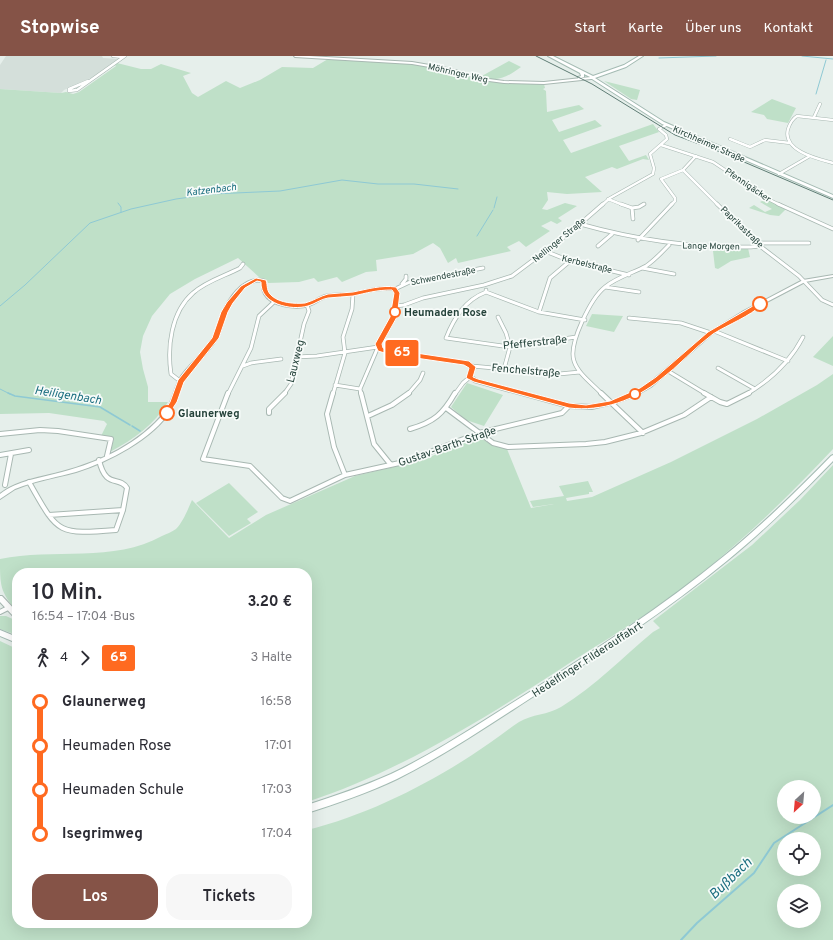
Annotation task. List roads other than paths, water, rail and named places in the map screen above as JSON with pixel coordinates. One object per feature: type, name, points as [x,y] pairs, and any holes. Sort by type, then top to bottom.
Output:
[{"type":"main road","name":"Kirchheimer Straße","points":[[550,56],[582,72],[666,125],[833,197]]},
{"type":"main road","points":[[590,77],[625,66],[641,56]]},
{"type":"main road","points":[[579,78],[583,76],[582,72],[601,74]]},
{"type":"main road","name":"Hedelfinger Filderauffahrt","points":[[312,807],[354,793],[418,764],[622,637],[726,560],[781,511],[833,457]]},
{"type":"main road","points":[[0,633],[12,638]]},
{"type":"street","points":[[113,56],[124,57]]},
{"type":"street","name":"Möhringer Weg","points":[[295,56],[406,63],[447,69],[501,82],[534,83],[590,77]]},
{"type":"street","points":[[92,80],[70,88],[68,91],[76,91],[92,80],[124,57]]},
{"type":"street","name":"Möhringer Weg","points":[[572,80],[590,77]]},
{"type":"street","points":[[814,117],[820,104]]},
{"type":"street","points":[[790,143],[786,133],[794,118],[797,116],[833,120]]},
{"type":"street","points":[[661,144],[667,138],[659,129],[666,125]]},
{"type":"street","points":[[730,139],[750,147],[765,140],[790,143],[810,156],[833,163]]},
{"type":"street","name":"Pfennigäcker","points":[[661,144],[719,165],[781,206],[833,229]]},
{"type":"street","name":"Nellinger Straße","points":[[395,306],[404,305],[423,298],[484,285],[512,276],[580,224],[608,199],[653,174],[654,168],[650,154],[661,144]]},
{"type":"street","points":[[638,240],[675,201],[675,198],[661,179],[683,170],[696,156]]},
{"type":"street","points":[[779,174],[810,156]]},
{"type":"street","name":"Paprikastraße","points":[[683,170],[760,246],[804,281],[822,300],[833,305]]},
{"type":"street","points":[[608,199],[632,208],[639,207],[644,204]]},
{"type":"street","points":[[632,208],[633,219]]},
{"type":"street","name":"Lange Morgen","points":[[580,224],[612,234],[669,245],[709,248],[760,246],[760,243],[769,241],[803,244],[809,243]]},
{"type":"street","points":[[598,246],[612,234]]},
{"type":"street","points":[[643,433],[580,372],[573,360],[576,337],[591,304],[605,287],[653,261],[669,245]]},
{"type":"street","name":"Kerbelstraße","points":[[545,251],[570,261],[629,275]]},
{"type":"street","points":[[539,312],[550,278],[570,261]]},
{"type":"street","points":[[180,381],[171,374],[168,353],[169,342],[179,313],[186,300],[198,290],[240,268],[243,264]]},
{"type":"street","name":"Schwendestraße","points":[[395,289],[402,285],[483,268]]},
{"type":"street","points":[[642,268],[674,274]]},
{"type":"street","name":"Schwendestraße","points":[[402,285],[406,279],[406,276]]},
{"type":"street","points":[[410,429],[424,425],[436,418],[446,408],[465,380],[470,378],[511,391],[569,406],[586,407],[611,403],[643,390],[668,371],[712,332],[743,313],[804,281],[833,276]]},
{"type":"street","points":[[0,497],[8,491],[29,482],[76,470],[131,444],[161,419],[174,402],[180,381],[216,338],[227,307],[237,293],[252,281],[262,280],[265,284],[264,290],[266,294],[275,301],[288,305],[307,305],[320,298],[328,296],[353,294],[384,287],[395,289],[397,293],[394,317],[381,339],[360,389],[374,444],[391,465]]},
{"type":"street","points":[[484,285],[486,292],[539,312],[585,320]]},
{"type":"street","points":[[605,287],[639,292]]},
{"type":"street","name":"Pfefferstraße","points":[[486,292],[476,296],[458,315],[446,338],[510,347],[576,337]]},
{"type":"street","points":[[346,474],[334,447],[327,414],[345,353],[343,337],[352,308],[353,294]]},
{"type":"street","points":[[243,366],[251,348],[259,316],[275,301]]},
{"type":"street","name":"Lauxweg","points":[[269,413],[269,409],[280,399],[291,384],[304,324],[309,311],[307,305]]},
{"type":"street","points":[[498,317],[510,347],[504,369]]},
{"type":"street","points":[[629,318],[661,320],[693,325],[788,361]]},
{"type":"street","points":[[668,371],[711,397],[727,404],[755,389],[782,369],[803,337]]},
{"type":"street","points":[[296,357],[316,357],[344,351],[378,347],[388,352],[454,361],[472,366],[470,378]]},
{"type":"street","points":[[243,366],[251,363],[281,359]]},
{"type":"street","name":"Gustav-Barth-Straße","points":[[243,366],[232,383],[203,459],[250,466],[285,500],[290,501],[346,474],[391,465],[419,457],[478,433],[562,413],[569,406]]},
{"type":"street","name":"Fenchelstraße","points":[[472,366],[559,374],[580,372]]},
{"type":"street","points":[[718,368],[755,389]]},
{"type":"street","points":[[368,416],[397,402],[422,380],[424,373]]},
{"type":"street","points":[[335,385],[360,389]]},
{"type":"street","points":[[446,408],[492,443],[508,447],[586,444],[605,442],[643,433],[684,415],[711,397]]},
{"type":"street","points":[[0,434],[40,430],[58,430],[111,440],[107,456]]},
{"type":"street","points":[[0,455],[29,450]]},
{"type":"street","points":[[5,485],[11,454]]},
{"type":"street","points":[[29,482],[53,522],[60,528],[68,531],[90,532],[116,530],[123,510],[127,488],[125,485],[108,480],[104,476],[99,460]]},
{"type":"street","points":[[49,515],[123,510]]},
{"type":"street","points":[[0,598],[12,612]]},
{"type":"street","points":[[0,612],[8,608]]},
{"type":"waterway","points":[[659,58],[716,56]]},
{"type":"waterway","points":[[802,56],[833,59]]},
{"type":"waterway","points":[[816,94],[826,60]]},
{"type":"waterway","name":"Katzenbach","points":[[0,306],[25,285],[90,223],[131,209],[176,199],[213,194],[280,191],[342,180],[378,184],[414,184],[458,189]]},
{"type":"waterway","points":[[494,208],[497,197]]},
{"type":"waterway","points":[[118,203],[121,207],[121,212]]},
{"type":"waterway","points":[[477,236],[493,210]]},
{"type":"waterway","name":"Heiligenbach","points":[[0,389],[8,393]]},
{"type":"waterway","name":"Heiligenbach","points":[[8,393],[15,396],[100,407],[130,425]]},
{"type":"waterway","name":"Heiligenbach","points":[[132,426],[140,431]]},
{"type":"waterway","name":"Bußbach","points":[[681,940],[697,923],[754,873],[774,843],[833,805]]},
{"type":"tram line","points":[[536,56],[592,84],[675,135],[723,153],[833,200]]},
{"type":"place","name":"Heumaden Rose","points":[[395,312]]},
{"type":"place","name":"Glaunerweg","points":[[167,413]]}]
